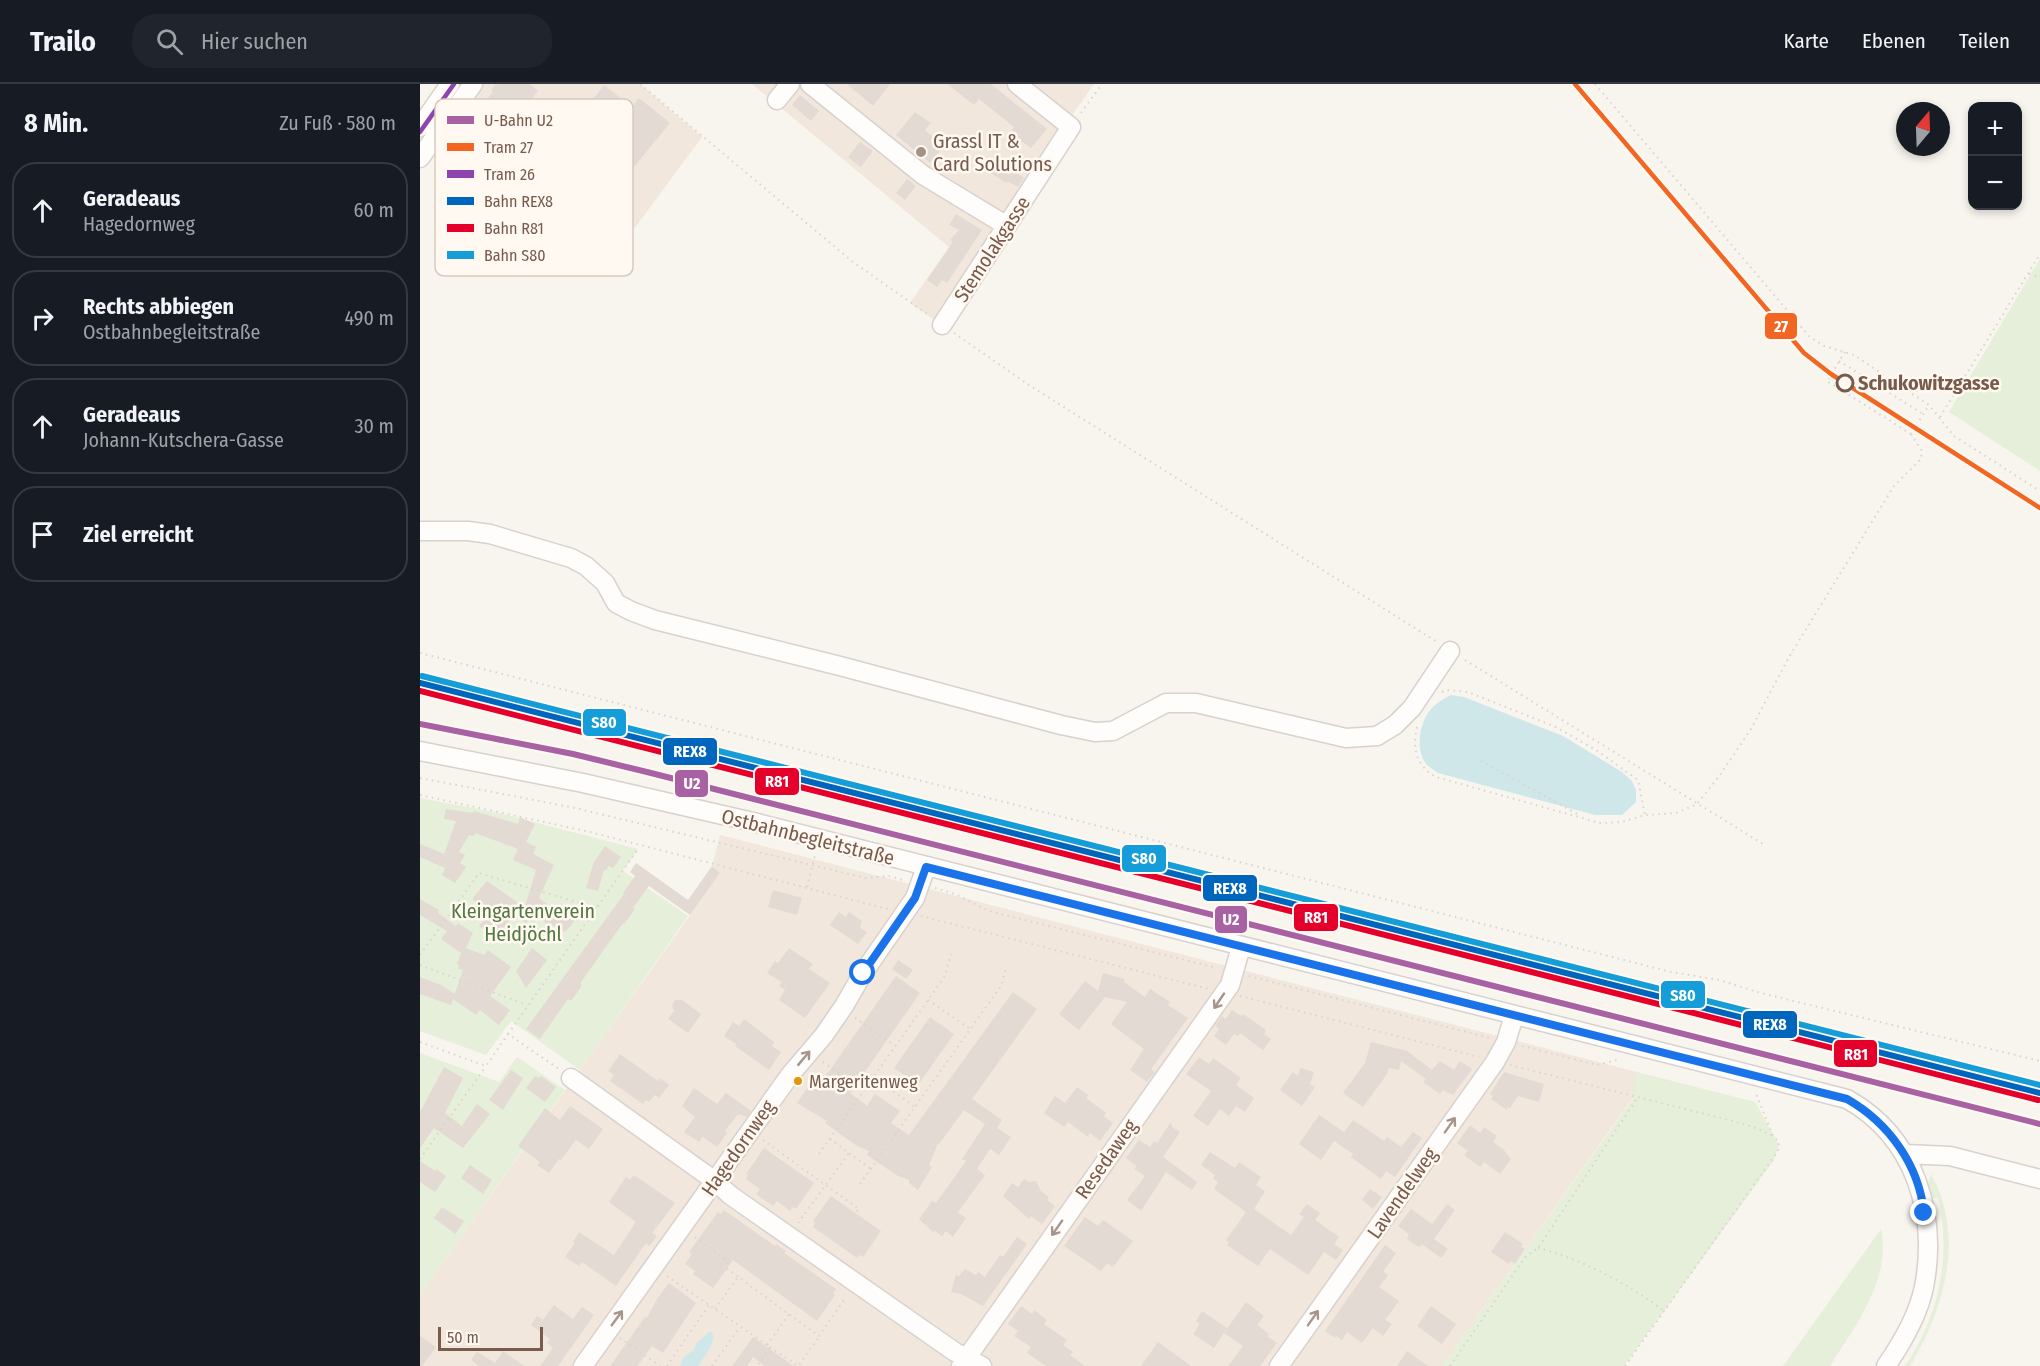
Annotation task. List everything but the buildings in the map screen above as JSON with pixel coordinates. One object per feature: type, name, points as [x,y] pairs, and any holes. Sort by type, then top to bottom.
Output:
[{"type":"street","points":[[440,99],[450,84]]},
{"type":"street","points":[[461,99],[472,84]]},
{"type":"street","points":[[777,100],[790,84]]},
{"type":"street","points":[[810,84],[923,175],[1007,226]]},
{"type":"street","points":[[1017,84],[1071,127]]},
{"type":"street","points":[[420,127],[435,106]]},
{"type":"street","name":"Stemolakgasse","points":[[942,325],[1071,127]]},
{"type":"street","points":[[420,158],[435,137]]},
{"type":"street","points":[[420,531],[468,531],[489,534],[571,558],[586,566],[605,583],[616,603],[655,620],[1095,732],[1113,731],[1166,703],[1196,703],[1346,738],[1377,736],[1395,725],[1412,708],[1450,651]]},
{"type":"street","name":"Ostbahnbegleitstraße","points":[[420,752],[530,772],[753,822],[923,875],[1241,947],[1847,1099],[1869,1113],[1889,1132],[1905,1155],[1922,1196],[1929,1247],[1924,1289],[1910,1327],[1886,1366]]},
{"type":"street","name":"Hagedornweg","points":[[583,1366],[715,1181],[768,1118],[808,1052],[824,1035],[863,973],[915,898],[923,875]]},
{"type":"street","name":"Resedaweg","points":[[969,1363],[1230,985],[1241,947]]},
{"type":"street","name":"Lavendelweg","points":[[1279,1366],[1495,1062],[1506,1042],[1514,1016]]},
{"type":"street","points":[[571,1078],[715,1181],[730,1195],[969,1363]]},
{"type":"street","points":[[1905,1155],[1950,1156],[2040,1179]]},
{"type":"path","points":[[639,84],[853,262],[1032,387],[1450,651],[1763,844]]},
{"type":"path","points":[[1071,127],[1102,84]]},
{"type":"path","points":[[1595,84],[1801,329],[1816,342],[1854,355],[1929,405],[1953,436],[2040,491]]},
{"type":"path","points":[[1940,417],[2040,254]]},
{"type":"path","points":[[2029,274],[2040,277]]},
{"type":"path","points":[[1417,725],[1414,737],[1418,761],[1425,771],[1436,777],[1599,823],[1622,822],[1645,815],[1676,813],[1697,804],[1720,776],[1751,729],[1789,657],[1894,486],[1921,459],[1922,451],[1911,434],[1827,381],[1845,352]]},
{"type":"path","points":[[1839,361],[1923,415]]},
{"type":"path","points":[[1911,434],[1929,405]]},
{"type":"path","points":[[420,652],[1648,966],[1719,980],[1761,993],[2040,1061]]},
{"type":"path","points":[[1441,693],[1447,690],[1468,692],[1556,727],[1596,750],[1638,780],[1645,815]]},
{"type":"path","points":[[1482,761],[1586,819]]},
{"type":"path","points":[[420,778],[575,808],[866,878],[923,875],[989,911],[1597,1065],[1627,1057]]},
{"type":"path","points":[[420,795],[533,818],[1219,992]]},
{"type":"path","points":[[420,1159],[638,849]]},
{"type":"path","points":[[807,887],[816,852]]},
{"type":"path","points":[[420,955],[479,873],[597,908]]},
{"type":"path","points":[[819,1154],[945,976],[951,954]]},
{"type":"path","points":[[420,965],[528,1006]]},
{"type":"path","points":[[860,1184],[1001,986],[1006,968]]},
{"type":"path","points":[[1235,994],[1488,1059]]},
{"type":"path","points":[[928,1000],[970,1029]]},
{"type":"path","points":[[842,1009],[895,1046]]},
{"type":"path","points":[[508,1034],[571,1078]]},
{"type":"path","points":[[420,1042],[486,1066]]},
{"type":"path","points":[[808,1052],[864,1091]]},
{"type":"path","points":[[1504,1064],[1755,1128],[1773,1136],[1779,1142],[1773,1160],[1625,1366]]},
{"type":"path","points":[[874,1077],[915,1107]]},
{"type":"path","points":[[1754,1089],[1773,1136]]},
{"type":"path","points":[[1450,1366],[1526,1256],[1538,1248],[1638,1097]]},
{"type":"path","points":[[761,1138],[859,1209],[855,1215]]},
{"type":"path","points":[[830,1139],[871,1169]]},
{"type":"path","points":[[789,1237],[849,1153]]},
{"type":"path","points":[[692,1236],[727,1261],[726,1268],[819,1336]]},
{"type":"path","points":[[1538,1248],[1562,1254],[1642,1294],[1664,1311]]},
{"type":"path","points":[[665,1275],[798,1366],[855,1283]]},
{"type":"path","points":[[715,1310],[738,1277]]},
{"type":"path","points":[[667,1366],[709,1305]]},
{"type":"path","points":[[757,1366],[789,1314]]},
{"type":"path","points":[[712,1366],[740,1326]]},
{"type":"path","points":[[608,1330],[660,1366]]},
{"type":"shaded area","points":[[444,84],[640,84],[702,137],[633,230],[633,99],[458,99]]},
{"type":"shaded area","points":[[752,84],[1094,84],[1073,114],[1007,226],[942,325],[910,303],[949,247]]},
{"type":"shaded area","points":[[720,835],[1637,1072],[1634,1096],[1442,1366],[420,1366],[420,1295],[720,873],[712,866]]},
{"type":"green space","points":[[2040,259],[2040,471],[1949,412]]},
{"type":"green space","name":"Kleingartenverein Heidjöchl","points":[[420,798],[499,813],[638,849],[623,871],[688,916],[580,1070],[511,1021],[486,1055],[420,1031]]},
{"type":"green space","points":[[420,1053],[499,1082],[517,1057],[565,1090],[420,1295]]},
{"type":"green space","points":[[1637,1072],[1755,1102],[1779,1145],[1774,1160],[1624,1366],[1442,1366],[1632,1100]]},
{"type":"green space","points":[[1931,1174],[1941,1197],[1947,1221],[1949,1245],[1947,1269],[1934,1317],[1910,1366],[1905,1366],[1917,1347],[1934,1307],[1943,1264],[1942,1220],[1938,1198],[1931,1198],[1928,1185]]},
{"type":"green space","points":[[1881,1229],[1883,1248],[1876,1284],[1860,1318],[1830,1366],[1783,1366]]},
{"type":"water","points":[[1451,695],[1464,697],[1563,736],[1622,772],[1632,781],[1636,790],[1636,802],[1622,815],[1595,815],[1438,773],[1426,764],[1422,757],[1420,733],[1430,711]]},
{"type":"water","points":[[712,1332],[714,1338],[698,1366],[680,1366],[684,1357],[694,1350],[696,1344]]},
{"type":"metro line","name":"U2","points":[[420,724],[573,754],[651,773],[2040,1124]]},
{"type":"tram line","name":"26","points":[[443,99],[454,84]]},
{"type":"tram line","name":"27","points":[[1575,84],[1804,353],[1831,374],[2040,508]]},
{"type":"tram line","name":"26","points":[[420,132],[435,111]]},
{"type":"rail line","name":"S80","points":[[422,676],[2040,1085]]},
{"type":"rail line","name":"REX8","points":[[420,683],[2040,1093]]},
{"type":"rail line","name":"R81","points":[[420,691],[2038,1100]]},
{"type":"place","name":"Grassl IT & Card Solutions","points":[[921,152]]},
{"type":"place","name":"Schukowitzgasse","points":[[1845,383]]},
{"type":"place","name":"Margeritenweg","points":[[798,1081]]},
{"type":"route","points":[[863,973],[915,898],[926,867],[1847,1099],[1869,1113],[1889,1132],[1905,1155],[1922,1196],[1924,1213]]}]
